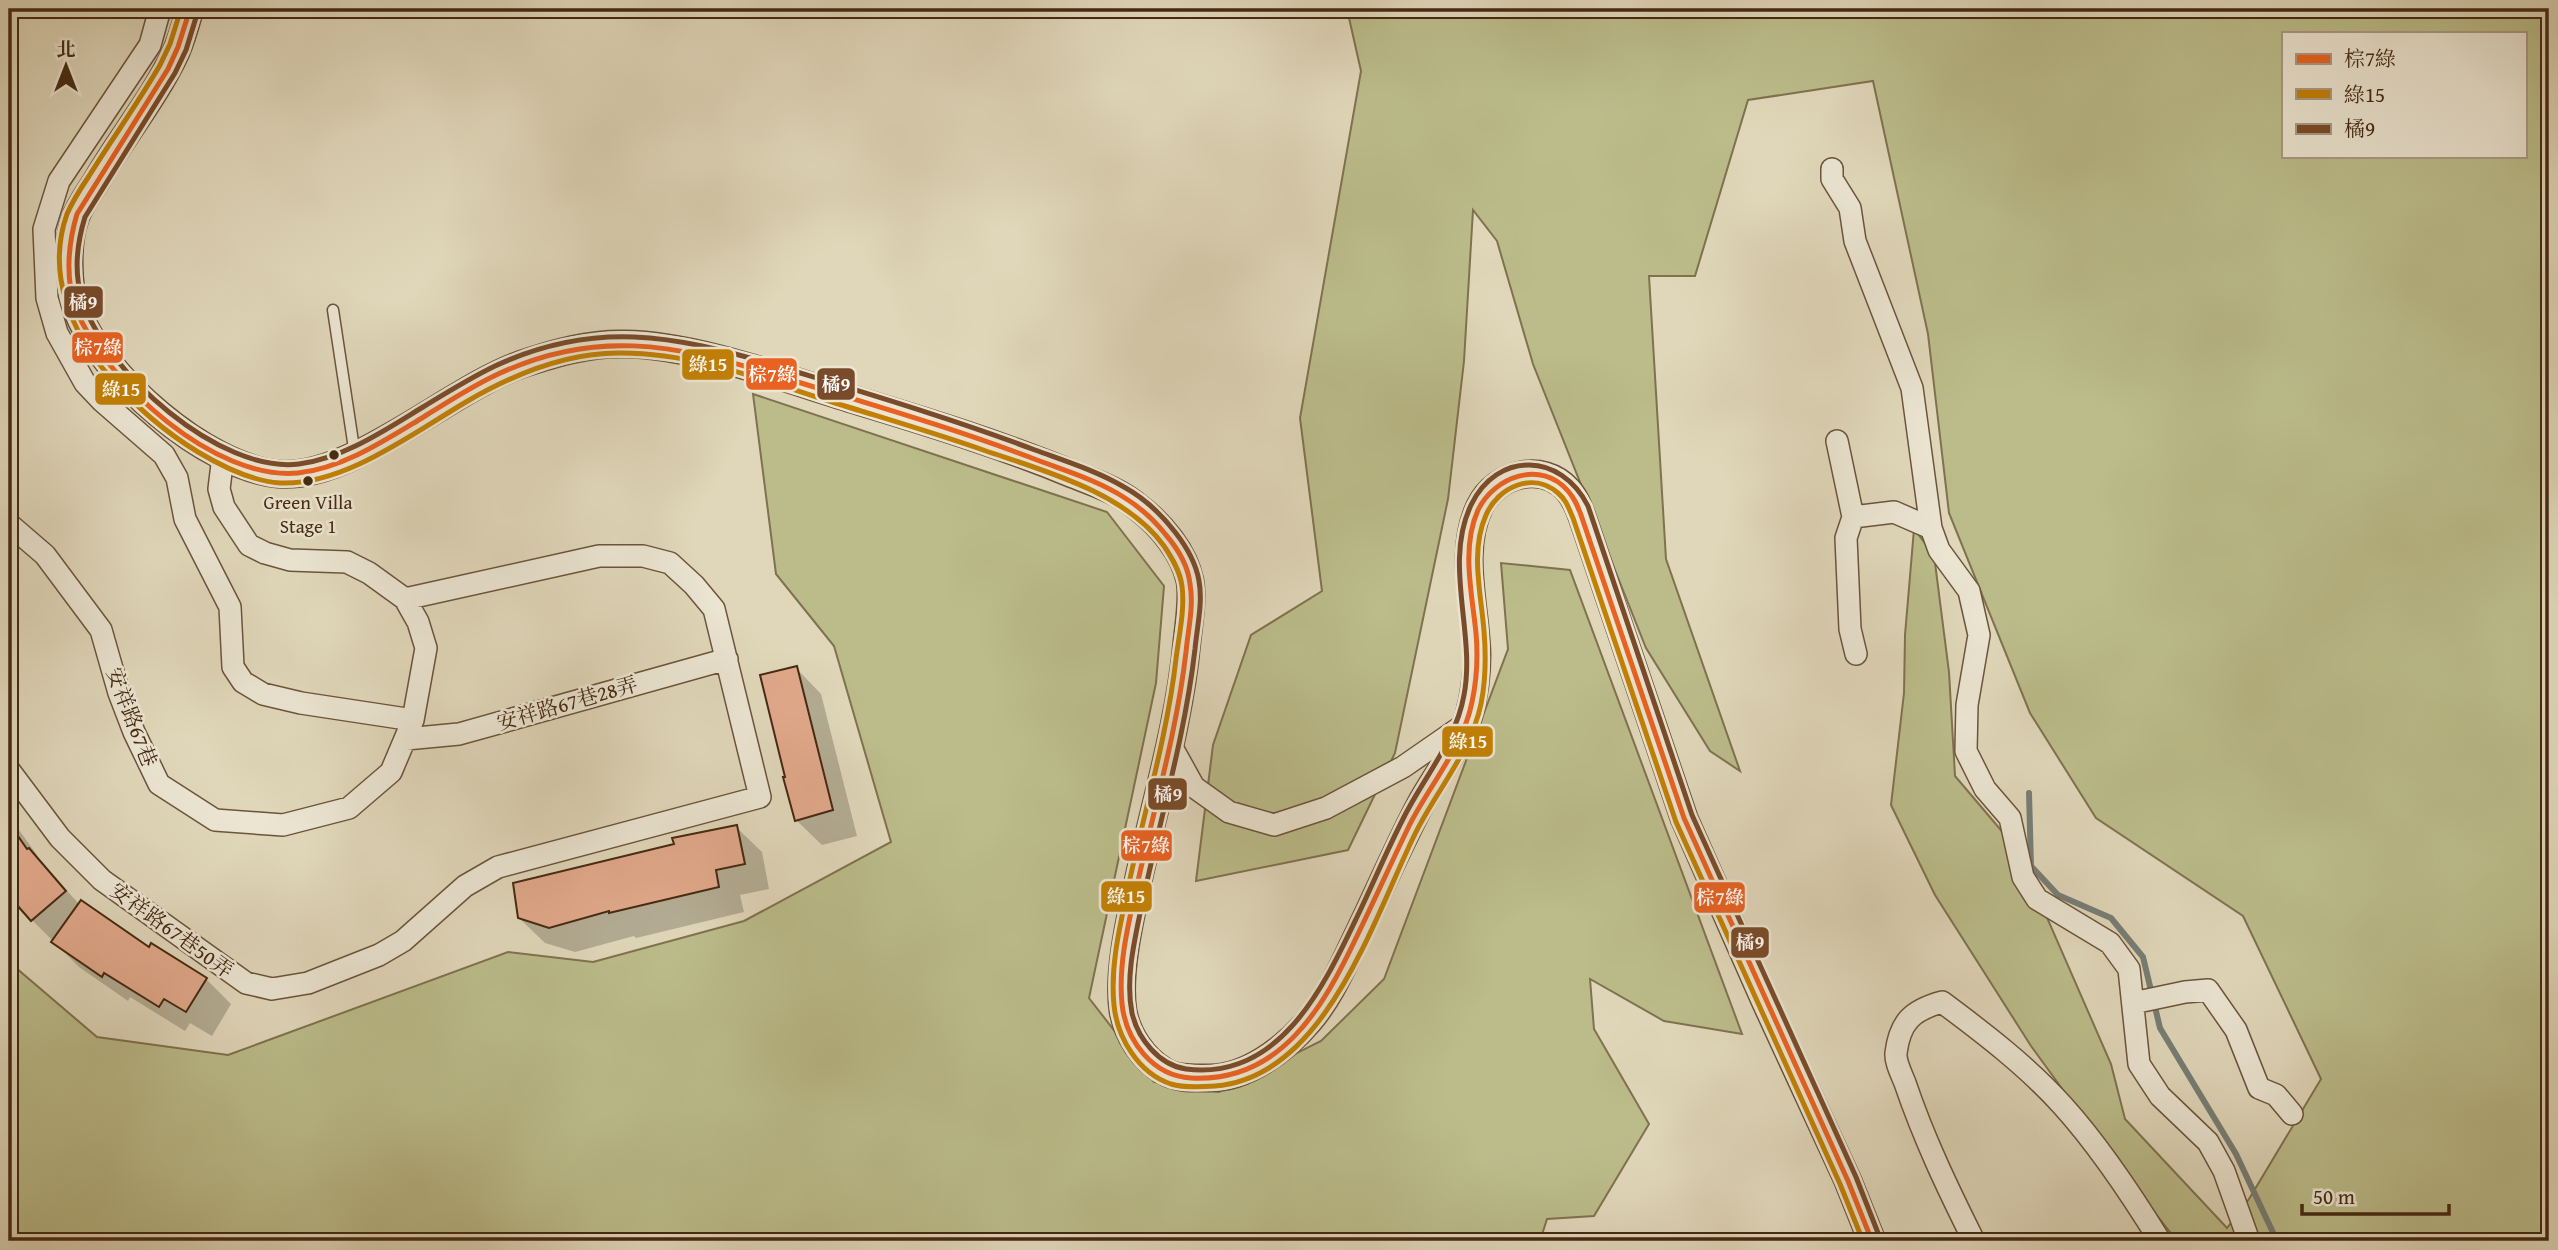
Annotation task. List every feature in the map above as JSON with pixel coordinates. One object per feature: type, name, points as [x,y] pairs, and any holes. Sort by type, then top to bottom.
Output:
[{"type":"street","name":"安祥路67巷28弄","points":[[160,9],[150,45],[59,181],[44,229],[47,298],[57,333],[85,383],[164,455],[177,478],[185,519],[230,607],[233,667],[243,681],[263,694],[410,729],[459,734],[727,659]]},
{"type":"street","points":[[190,9],[178,48],[75,217],[69,276],[74,306],[114,371],[148,407],[223,456],[256,470],[302,475],[355,455],[511,368],[574,348],[623,343],[672,348],[747,368],[1008,448],[1115,491],[1141,509],[1178,549],[1190,582],[1184,673],[1129,921],[1122,987],[1124,1018],[1144,1055],[1175,1077],[1227,1078],[1251,1068],[1284,1045],[1311,1019],[1335,983],[1420,805],[1468,722],[1478,660],[1471,589],[1471,532],[1486,498],[1491,489],[1504,479],[1528,474],[1549,477],[1566,486],[1579,508],[1684,818],[1848,1181],[1872,1241]]},
{"type":"street","points":[[1832,169],[1832,179],[1850,208],[1855,241],[1912,388],[1931,528],[1940,550],[1969,591],[1979,635],[1967,705],[1966,751],[1984,789],[2010,818],[2022,877],[2037,899],[2110,943],[2129,969],[2139,1064],[2160,1096],[2208,1142],[2224,1171],[2249,1241]]},
{"type":"street","points":[[1837,441],[1853,517],[1846,538],[1850,629],[1856,654]]},
{"type":"street","name":"安祥路67巷","points":[[9,524],[45,555],[102,630],[119,693],[159,784],[215,820],[283,825],[349,808],[391,772],[410,729],[426,648],[418,622],[405,599],[369,573],[347,562],[290,560],[249,545],[224,507],[219,489],[223,456]]},
{"type":"street","points":[[1853,517],[1894,512],[1931,528]]},
{"type":"street","points":[[405,599],[599,556],[643,556],[670,563],[694,584],[713,609],[727,659]]},
{"type":"street","name":"安祥路67巷50弄","points":[[9,770],[60,838],[102,880],[246,983],[272,989],[308,983],[379,955],[403,941],[465,886],[498,867],[760,797],[727,659]]},
{"type":"street","points":[[1169,742],[1194,787],[1229,812],[1274,825],[1326,808],[1403,767],[1468,722]]},
{"type":"street","points":[[2133,1003],[2208,990],[2236,1030],[2259,1088],[2276,1094],[2292,1114]]},
{"type":"street","points":[[1974,1241],[1923,1136],[1895,1056],[1902,1029],[1909,1018],[1920,1008],[1942,1002],[1995,1041],[2063,1106],[2096,1147],[2160,1241]]},
{"type":"lane","points":[[332,310],[355,455]]},
{"type":"green space","points":[[1347,9],[2549,9],[2549,1241],[2177,1241],[2031,1046],[1935,895],[1891,805],[1904,693],[1905,635],[1914,529],[1934,555],[1949,672],[1955,776],[2017,849],[2111,1064],[2125,1119],[2227,1228],[2249,1199],[2321,1079],[2243,916],[2096,818],[2030,713],[1949,513],[1928,334],[1873,81],[1748,100],[1695,276],[1649,276],[1666,559],[1740,771],[1710,751],[1646,648],[1533,364],[1497,241],[1473,210],[1464,361],[1448,499],[1395,753],[1348,850],[1196,881],[1213,745],[1251,635],[1322,591],[1300,418],[1361,71]]},
{"type":"green space","points":[[753,394],[1107,512],[1164,586],[1156,683],[1089,998],[1154,1082],[1219,1092],[1321,1041],[1384,979],[1508,649],[1501,563],[1570,570],[1742,1034],[1664,1021],[1590,979],[1594,1029],[1649,1124],[1594,1216],[1547,1219],[1540,1241],[9,1241],[9,962],[97,1037],[228,1055],[508,952],[593,962],[744,921],[891,842],[834,646],[776,574]]},
{"type":"building","points":[[797,666],[833,810],[795,821],[760,675]]},
{"type":"building","points":[[9,823],[27,849],[29,848],[66,891],[31,921],[9,896]]},
{"type":"building","points":[[737,825],[745,864],[716,870],[719,887],[609,911],[549,928],[518,918],[513,883],[674,844],[672,838]]},
{"type":"building","points":[[81,900],[149,947],[151,943],[207,978],[186,1012],[164,999],[159,1007],[104,973],[102,977],[51,942]]},
{"type":"waterway","points":[[2029,793],[2031,866],[2058,895],[2111,918],[2143,957],[2160,1028],[2236,1154],[2277,1241]]},
{"type":"transit line","name":"綠15","points":[[181,9],[160,65],[67,214],[59,258],[61,280],[73,321],[95,359],[129,398],[162,427],[217,463],[269,482],[304,482],[329,476],[377,455],[466,402],[539,367],[598,354],[645,354],[673,357],[726,369],[1033,467],[1107,498],[1148,528],[1164,546],[1178,570],[1183,595],[1182,613],[1167,717],[1119,931],[1113,990],[1116,1017],[1131,1052],[1149,1072],[1171,1084],[1187,1087],[1215,1086],[1254,1076],[1287,1055],[1316,1025],[1341,988],[1363,949],[1423,818],[1461,755],[1476,722],[1485,676],[1478,558],[1481,529],[1486,515],[1499,497],[1517,485],[1538,483],[1558,493],[1573,518],[1676,822],[1840,1184],[1863,1241]]},
{"type":"transit line","name":"棕7綠","points":[[190,9],[168,69],[77,214],[70,249],[69,274],[76,309],[90,337],[111,367],[137,395],[199,444],[232,461],[266,471],[298,473],[315,470],[363,452],[494,376],[530,361],[565,351],[600,346],[634,346],[668,349],[738,364],[972,437],[1104,486],[1142,510],[1157,525],[1175,546],[1185,564],[1190,584],[1191,609],[1177,710],[1128,927],[1121,989],[1125,1018],[1136,1043],[1154,1063],[1177,1076],[1223,1076],[1250,1068],[1274,1054],[1295,1035],[1330,988],[1410,824],[1454,750],[1468,718],[1474,693],[1477,659],[1469,555],[1478,510],[1485,498],[1495,489],[1519,476],[1532,474],[1557,481],[1568,491],[1581,515],[1684,818],[1848,1181],[1872,1241]]},
{"type":"transit line","name":"橘9","points":[[198,11],[186,50],[175,73],[85,217],[78,248],[77,268],[82,299],[94,327],[114,357],[139,385],[169,412],[201,435],[235,453],[268,463],[299,464],[316,461],[364,442],[495,366],[566,342],[634,337],[668,340],[737,355],[971,427],[1103,476],[1138,496],[1164,519],[1193,561],[1198,574],[1200,606],[1185,714],[1132,958],[1130,1000],[1135,1023],[1145,1041],[1159,1056],[1176,1067],[1219,1069],[1248,1060],[1273,1044],[1313,999],[1330,972],[1404,817],[1447,743],[1460,712],[1467,672],[1460,551],[1463,528],[1471,505],[1482,487],[1496,475],[1512,467],[1529,465],[1562,475],[1576,488],[1588,506],[1692,815],[1856,1177],[1880,1238]]},
{"type":"place","name":"Green Villa Stage 1","points":[[308,481]]}]
